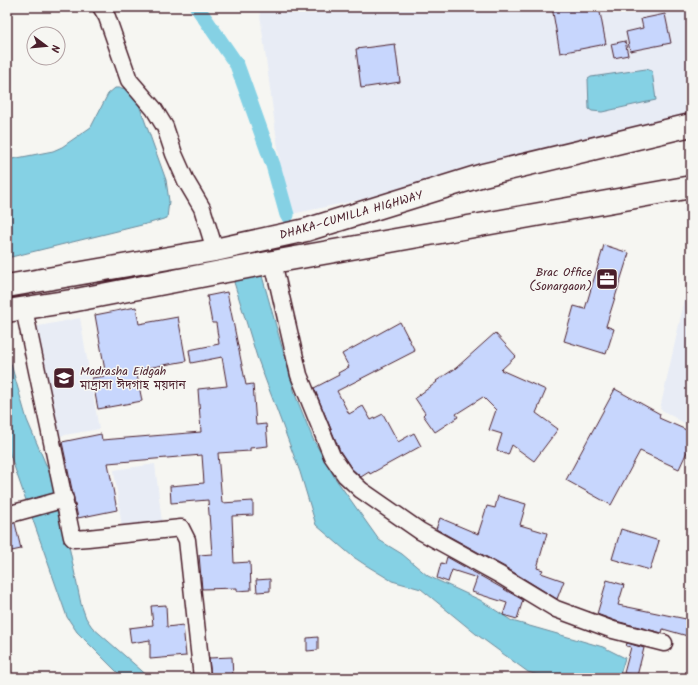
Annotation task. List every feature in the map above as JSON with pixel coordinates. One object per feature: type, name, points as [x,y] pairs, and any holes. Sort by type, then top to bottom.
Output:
[{"type":"highway","name":"DHAKA–CUMILLA HIGHWAY","points":[[7,286],[215,250],[306,230],[483,175],[691,125]]},
{"type":"highway","name":"DHAKA–CUMILLA HIGHWAY","points":[[15,310],[71,301],[272,262],[691,187]]},
{"type":"street","points":[[101,7],[107,17],[129,80],[154,109],[165,127],[174,154],[186,181],[202,208],[215,250]]},
{"type":"street","points":[[272,262],[299,375],[332,456],[344,475],[361,490],[420,531],[500,575],[556,609],[613,630],[664,643]]},
{"type":"street","points":[[15,310],[65,499],[72,537],[74,539],[181,528],[186,540],[202,678]]},
{"type":"street","points":[[9,514],[65,499]]},
{"type":"shaded area","points":[[259,7],[691,7],[691,131],[287,215]]},
{"type":"shaded area","points":[[691,207],[691,239],[683,209]]},
{"type":"shaded area","points":[[691,271],[691,427],[660,409]]},
{"type":"shaded area","name":"Madrasha Eidgah মাদ্রাসা ঈদগাহ ময়দান","points":[[80,318],[99,429],[48,438],[29,328]]},
{"type":"shaded area","points":[[155,464],[162,522],[122,528],[114,470]]},
{"type":"water","points":[[646,69],[652,71],[656,100],[602,112],[592,111],[589,109],[588,79],[591,77]]},
{"type":"water","points":[[115,88],[134,91],[166,180],[169,201],[167,218],[7,258],[7,160],[53,151],[62,147],[91,127],[108,94]]},
{"type":"water","points":[[262,276],[296,397],[313,439],[335,478],[379,540],[402,554],[428,576],[480,600],[512,621],[603,647],[625,658],[619,678],[547,678],[528,672],[476,634],[421,589],[392,581],[364,564],[352,556],[316,525],[300,472],[257,357],[233,279]]},
{"type":"water","points":[[7,350],[27,420],[58,493],[81,604],[86,618],[92,627],[150,678],[123,678],[77,632],[67,617],[7,446]]},
{"type":"building","points":[[552,7],[599,7],[606,44],[560,53]]},
{"type":"building","points":[[665,14],[671,43],[630,51],[626,32],[643,28],[641,19]]},
{"type":"building","points":[[625,41],[628,55],[614,58],[611,44]]},
{"type":"building","points":[[395,44],[400,82],[361,88],[356,49]]},
{"type":"building","points":[[604,245],[629,253],[606,326],[614,329],[606,354],[564,341],[574,306],[585,309]]},
{"type":"building","points":[[227,292],[246,385],[253,384],[256,425],[266,424],[268,446],[250,448],[250,451],[218,453],[222,503],[253,501],[253,515],[232,516],[234,563],[250,562],[251,590],[237,591],[237,588],[202,589],[199,555],[212,554],[208,500],[171,503],[170,486],[204,483],[202,455],[108,463],[117,510],[78,518],[62,442],[101,434],[102,440],[201,432],[198,389],[227,386],[222,357],[191,363],[189,350],[219,344],[216,323],[212,323],[207,296]]},
{"type":"building","points":[[136,307],[139,324],[178,317],[186,361],[136,370],[142,401],[98,409],[92,378],[106,376],[95,315]]},
{"type":"building","points":[[400,322],[415,351],[337,391],[349,414],[363,406],[371,420],[383,414],[398,442],[414,433],[421,446],[370,474],[369,472],[361,477],[352,469],[340,451],[314,388],[339,375],[338,373],[349,367],[342,354]]},
{"type":"building","points":[[495,333],[516,356],[501,370],[546,390],[536,413],[558,429],[534,461],[512,445],[508,455],[497,450],[502,434],[489,430],[496,410],[483,397],[456,414],[458,417],[435,432],[423,415],[425,413],[415,398],[437,382],[436,381],[456,368]]},
{"type":"building","points":[[615,389],[660,414],[659,418],[691,432],[691,443],[679,469],[640,451],[611,505],[566,480]]},
{"type":"building","points":[[498,496],[526,504],[520,525],[547,533],[537,568],[543,570],[541,573],[564,581],[557,599],[505,567],[436,529],[440,518],[478,534],[487,506],[495,508]]},
{"type":"building","points":[[15,523],[21,549],[7,552],[7,524]]},
{"type":"building","points":[[621,529],[659,541],[650,570],[612,559]]},
{"type":"building","points":[[447,557],[523,600],[517,619],[503,615],[507,603],[472,592],[477,578],[452,570],[448,582],[437,578],[441,563],[445,564]]},
{"type":"building","points":[[270,579],[270,591],[257,592],[256,580]]},
{"type":"building","points":[[607,580],[624,585],[618,605],[691,620],[691,637],[663,629],[662,633],[616,621],[597,614]]},
{"type":"building","points":[[166,605],[167,627],[183,625],[186,656],[150,659],[150,640],[131,643],[129,628],[153,625],[151,606]]},
{"type":"building","points":[[318,637],[318,650],[307,651],[307,638]]},
{"type":"building","points":[[627,643],[644,648],[637,676],[624,673],[631,647],[626,646]]},
{"type":"building","points":[[232,657],[233,678],[211,678],[209,658]]},
{"type":"waterway","points":[[197,7],[237,65],[273,165],[287,215]]},
{"type":"place","name":"Brac Office (Sonargaon)","points":[[607,279]]},
{"type":"place","name":"Madrasha Eidgah মাদ্রাসা ঈদগাহ ময়দান","points":[[64,378]]}]
